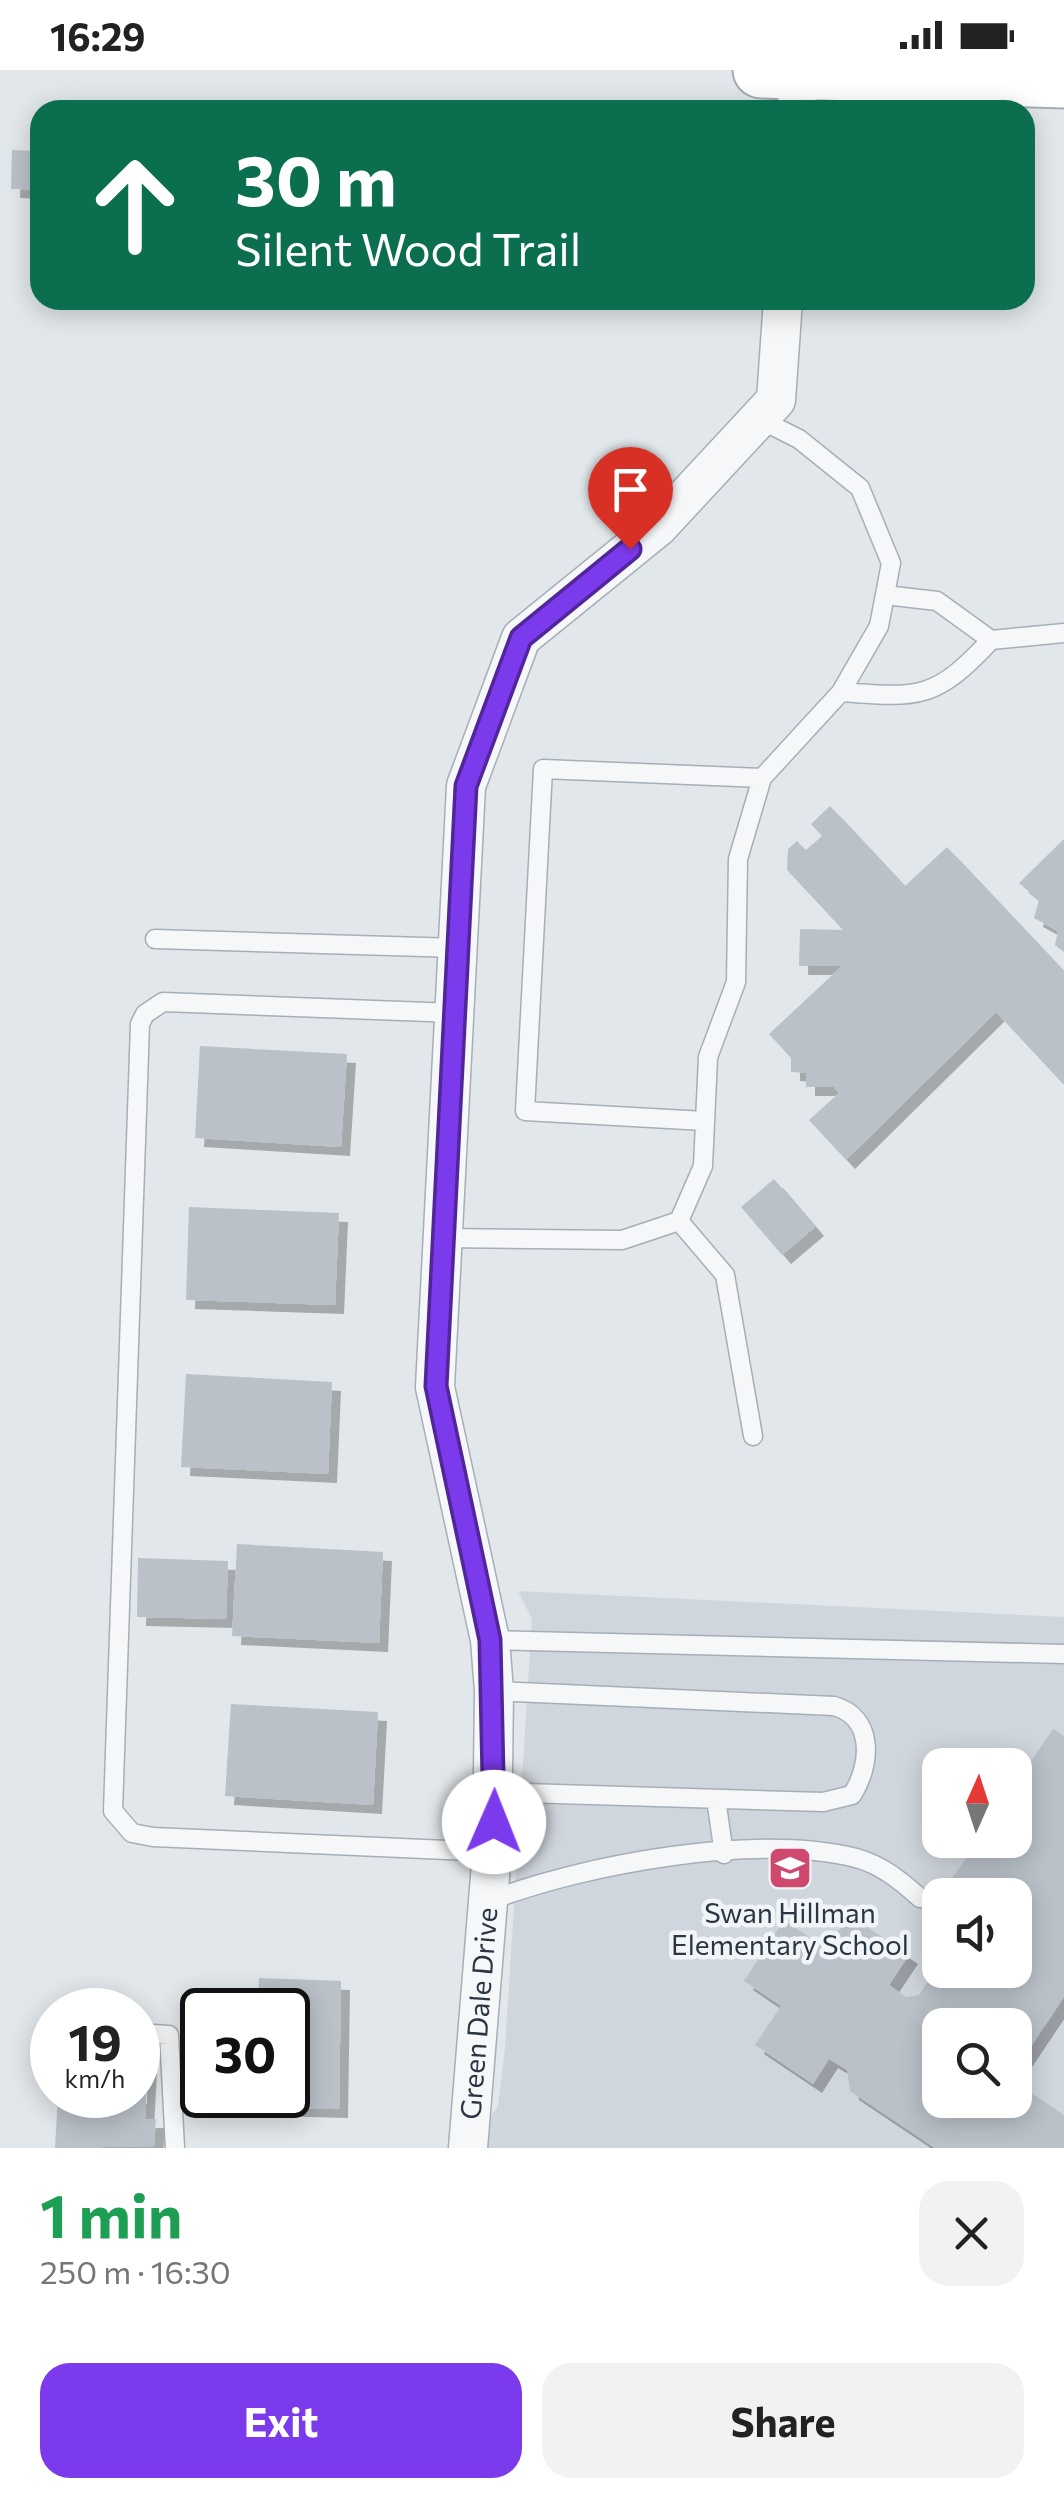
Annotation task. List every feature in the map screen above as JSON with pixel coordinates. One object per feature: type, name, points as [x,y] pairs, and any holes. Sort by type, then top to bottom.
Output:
[{"type":"main road","points":[[789,80],[1064,80]]},
{"type":"street","name":"Green Dale Drive","points":[[468,2148],[492,1852],[494,1691],[490,1640],[436,1386],[466,786],[521,638],[658,527],[776,400],[783,310]]},
{"type":"lane","points":[[443,1238],[622,1240],[679,1221],[703,1166],[708,1058],[736,982],[738,859],[762,778],[841,692],[879,626],[891,563],[860,488],[799,439],[759,419]]},
{"type":"lane","points":[[885,595],[937,600],[991,640]]},
{"type":"lane","points":[[841,692],[912,698],[957,676],[991,640],[1064,633]]},
{"type":"lane","points":[[705,1122],[525,1111],[543,769],[762,778]]},
{"type":"lane","points":[[155,939],[458,948]]},
{"type":"lane","points":[[454,1013],[163,1002],[146,1014],[140,1024],[113,1811],[132,1832],[153,1836],[492,1852]]},
{"type":"lane","points":[[679,1221],[724,1275],[753,1436]]},
{"type":"lane","points":[[490,1640],[1064,1654]]},
{"type":"lane","points":[[494,1691],[834,1706],[853,1711],[866,1730],[862,1780],[852,1796],[824,1802],[495,1792]]},
{"type":"lane","points":[[716,1799],[724,1854]]},
{"type":"lane","points":[[488,1901],[548,1878],[765,1850],[856,1858],[888,1871],[920,1898]]},
{"type":"lane","points":[[160,2034],[170,2035],[175,2148]]},
{"type":"shaded area","name":"Swan Hillman Elementary School","points":[[518,1591],[1064,1617],[1064,2148],[468,2148],[498,2106],[532,1619]]},
{"type":"building","points":[[12,150],[30,151],[30,190],[11,189]]},
{"type":"building","points":[[830,806],[905,886],[947,847],[1064,971],[1064,1085],[996,1012],[846,1160],[809,1120],[839,1093],[834,1087],[806,1087],[806,1073],[791,1072],[791,1058],[769,1034],[842,966],[799,966],[800,929],[843,930],[787,870],[788,849],[797,841],[806,850],[822,836],[811,824]]},
{"type":"building","points":[[1064,839],[1064,952],[1055,945],[1058,931],[1034,918],[1039,900],[1019,883]]},
{"type":"building","points":[[200,1046],[347,1054],[341,1147],[195,1138]]},
{"type":"building","points":[[774,1179],[815,1227],[782,1255],[741,1207]]},
{"type":"building","points":[[189,1207],[339,1213],[335,1305],[186,1300]]},
{"type":"building","points":[[186,1374],[332,1382],[328,1474],[181,1467]]},
{"type":"building","points":[[237,1544],[383,1552],[379,1643],[232,1636]]},
{"type":"building","points":[[138,1558],[228,1561],[226,1619],[137,1617]]},
{"type":"building","points":[[231,1704],[378,1712],[373,1805],[225,1796]]},
{"type":"building","points":[[1053,1729],[1064,1736],[1064,1997],[1032,2045],[1032,2008],[922,2008],[922,2118],[1032,2118],[1032,2093],[1064,2115],[1064,2148],[935,2148],[850,2091],[847,2070],[829,2059],[813,2084],[755,2045],[781,2006],[744,1981],[784,1920],[827,1949],[849,1915],[909,1955],[889,1985],[906,1997],[919,1995],[924,1988],[1032,1988],[1032,1878],[952,1878],[966,1858],[1032,1858],[1032,1760]]},
{"type":"building","points":[[259,1978],[341,1981],[339,2109],[310,2108],[310,1988],[259,1988]]},
{"type":"building","points":[[57,2118],[156,2119],[154,2146],[55,2148]]},
{"type":"place","name":"Swan Hillman Elementary School","points":[[790,1868]]},
{"type":"route","points":[[494,1822],[490,1640],[436,1386],[466,786],[521,638],[630,549]]}]
